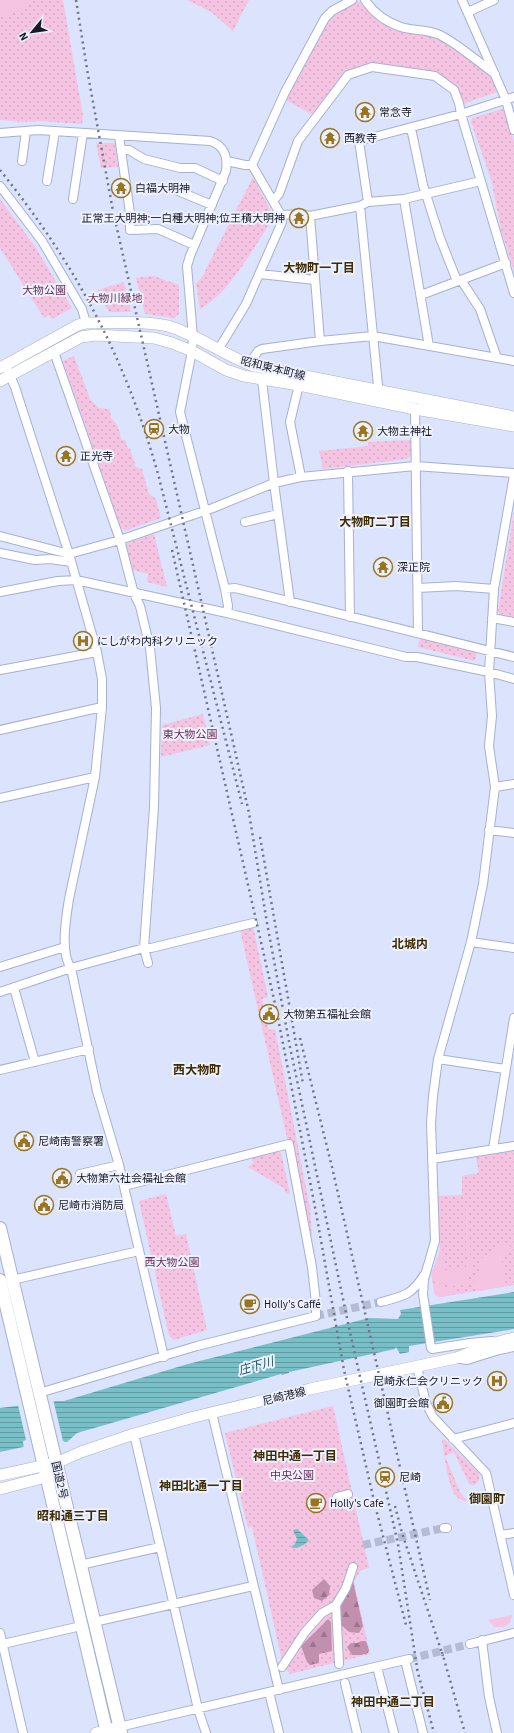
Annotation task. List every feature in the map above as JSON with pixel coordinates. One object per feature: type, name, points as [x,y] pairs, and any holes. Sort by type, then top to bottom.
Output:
[{"type":"highway","name":"国道2号","points":[[0,1228],[27,1338],[36,1399],[41,1453],[81,1626],[103,1732]]},
{"type":"highway","name":"国道2号","points":[[0,1280],[53,1450],[120,1730]]},
{"type":"main road","name":"昭和東本町線","points":[[2,366],[78,325],[86,323],[147,324],[173,327],[248,364],[282,372],[514,417]]},
{"type":"main road","name":"昭和東本町線","points":[[0,381],[81,337],[95,335],[154,338],[172,342],[192,351],[226,370],[244,376],[299,385],[415,409],[514,426]]},
{"type":"main road","name":"尼崎港線","points":[[0,1475],[56,1463],[81,1452],[134,1434],[212,1413],[310,1389],[456,1358],[508,1339]]},
{"type":"main road","points":[[0,1489],[46,1477],[56,1463]]},
{"type":"main road","points":[[103,1732],[120,1730]]},
{"type":"street","points":[[252,165],[285,92],[325,18],[332,11],[352,0]]},
{"type":"street","points":[[365,0],[373,11],[387,21],[401,27],[430,32],[442,36],[495,74]]},
{"type":"street","points":[[462,0],[506,100],[514,130]]},
{"type":"street","points":[[468,12],[494,0]]},
{"type":"street","points":[[273,201],[279,194],[298,141],[348,75],[372,67],[436,76],[454,90],[459,103],[513,288]]},
{"type":"street","points":[[368,202],[359,141],[461,114],[514,97]]},
{"type":"street","points":[[411,128],[424,185],[440,238],[459,280],[480,309],[497,358]]},
{"type":"street","points":[[22,161],[26,131]]},
{"type":"street","points":[[47,181],[55,131]]},
{"type":"street","points":[[1,133],[55,131],[210,141],[219,144],[223,149],[228,161],[223,181],[194,245],[190,256],[187,274],[194,337],[180,412],[225,589],[228,606],[227,613]]},
{"type":"street","points":[[73,199],[83,133]]},
{"type":"street","points":[[119,136],[130,213],[130,230],[158,229],[194,245]]},
{"type":"street","points":[[121,150],[128,150],[144,159],[180,168],[195,168],[223,181]]},
{"type":"street","points":[[228,161],[252,165]]},
{"type":"street","points":[[218,350],[246,304],[282,222],[281,215],[252,165]]},
{"type":"street","points":[[281,215],[303,214],[310,216],[360,206],[368,202],[404,199],[481,181]]},
{"type":"street","points":[[0,186],[42,241],[82,309],[86,323]]},
{"type":"street","points":[[178,191],[212,205]]},
{"type":"street","points":[[404,199],[429,346]]},
{"type":"street","points":[[360,206],[379,402]]},
{"type":"street","points":[[310,216],[320,341]]},
{"type":"street","points":[[421,295],[506,263]]},
{"type":"street","points":[[260,274],[315,280]]},
{"type":"street","points":[[248,364],[260,350],[320,341],[373,336],[514,361]]},
{"type":"street","points":[[54,352],[120,540],[134,594],[140,606],[150,648],[156,708],[154,807],[144,948],[148,963]]},
{"type":"street","points":[[2,366],[10,376],[15,387],[70,558],[97,652],[102,679],[102,707],[95,777],[69,899],[66,916],[65,947],[67,963],[71,968],[97,1091],[119,1165],[164,1356]]},
{"type":"street","points":[[262,380],[290,602]]},
{"type":"street","points":[[299,385],[290,422],[301,477]]},
{"type":"street","points":[[415,409],[418,633]]},
{"type":"street","points":[[0,553],[35,560],[70,558],[206,510],[274,483],[301,477],[348,471],[415,466],[514,474],[494,589],[492,618],[489,672],[492,716],[489,746],[495,787],[483,884],[470,942],[438,1059],[431,1123],[435,1241],[424,1279],[423,1294],[430,1343],[431,1348],[434,1350],[470,1343],[508,1339]]},
{"type":"street","points":[[348,471],[350,617]]},
{"type":"street","points":[[245,522],[278,514]]},
{"type":"street","points":[[0,535],[70,558]]},
{"type":"street","points":[[0,592],[58,581],[76,580],[134,594],[227,613],[406,656],[489,672],[514,679]]},
{"type":"street","points":[[418,588],[456,586],[494,589]]},
{"type":"street","points":[[225,589],[235,588],[514,657]]},
{"type":"street","points":[[492,618],[514,622]]},
{"type":"street","points":[[0,670],[97,652]]},
{"type":"street","points":[[0,730],[102,707]]},
{"type":"street","points":[[0,798],[95,777]]},
{"type":"street","points":[[495,787],[514,784]]},
{"type":"street","points":[[489,830],[514,833]]},
{"type":"street","points":[[0,992],[71,968],[144,948],[150,948],[253,923]]},
{"type":"street","points":[[470,942],[514,948]]},
{"type":"street","points":[[0,967],[65,947]]},
{"type":"street","points":[[14,988],[35,1062]]},
{"type":"street","points":[[493,1149],[514,1018]]},
{"type":"street","points":[[0,1070],[88,1049]]},
{"type":"street","points":[[438,1059],[506,1069]]},
{"type":"street","points":[[36,1399],[164,1356],[241,1334],[316,1316],[312,1267],[289,1144],[124,1186]]},
{"type":"street","points":[[432,1160],[514,1146]]},
{"type":"street","points":[[80,1174],[119,1165]]},
{"type":"street","points":[[12,1280],[139,1251]]},
{"type":"street","points":[[382,1302],[410,1293],[416,1287],[428,1266]]},
{"type":"street","points":[[456,1358],[467,1360],[514,1347]]},
{"type":"street","points":[[417,1367],[430,1411],[437,1422],[486,1473],[514,1595]]},
{"type":"street","points":[[212,1413],[279,1690]]},
{"type":"street","points":[[453,1439],[514,1423]]},
{"type":"street","points":[[134,1434],[198,1709],[206,1733]]},
{"type":"street","points":[[501,1536],[514,1533]]},
{"type":"street","points":[[80,1565],[160,1547]]},
{"type":"street","points":[[282,1667],[305,1632],[322,1613],[336,1605],[346,1588],[353,1566]]},
{"type":"street","points":[[94,1622],[253,1586]]},
{"type":"street","points":[[336,1605],[339,1664]]},
{"type":"street","points":[[3,1644],[81,1626]]},
{"type":"street","points":[[470,1644],[514,1632]]},
{"type":"street","points":[[0,1633],[23,1733]]},
{"type":"street","points":[[482,1640],[489,1697],[497,1733]]},
{"type":"street","points":[[120,1730],[198,1709],[407,1659],[423,1733]]},
{"type":"street","points":[[378,1667],[394,1733]]},
{"type":"street","points":[[345,1683],[357,1733]]},
{"type":"street","points":[[269,1692],[279,1733]]},
{"type":"green space","points":[[0,0],[63,0],[83,116],[82,124],[0,120]]},
{"type":"green space","points":[[0,0],[32,0],[18,11],[0,16]]},
{"type":"green space","points":[[187,0],[249,0],[233,31],[211,12]]},
{"type":"green space","points":[[357,0],[370,12],[403,32],[441,40],[489,73],[497,92],[463,104],[457,87],[437,73],[371,62],[346,71],[313,115],[286,100],[329,16]]},
{"type":"green space","points":[[502,109],[506,112],[514,142],[514,271],[501,230],[491,179],[471,122],[472,118]]},
{"type":"green space","points":[[96,143],[115,143],[118,167],[101,168]]},
{"type":"green space","points":[[253,177],[274,217],[232,280],[211,302],[200,309],[196,283],[201,279]]},
{"type":"green space","name":"大物公園","points":[[0,199],[34,245],[72,308],[52,319],[49,315],[44,318],[0,248]]},
{"type":"green space","points":[[154,276],[179,285],[179,314],[174,318],[145,314],[136,278]]},
{"type":"green space","name":"大物川緑地","points":[[124,282],[131,312],[109,312],[98,290]]},
{"type":"green space","points":[[74,356],[90,399],[99,408],[110,409],[111,418],[118,427],[121,439],[126,441],[127,447],[130,449],[136,467],[142,469],[149,494],[156,499],[161,518],[125,531],[121,528],[63,361]]},
{"type":"green space","points":[[411,440],[411,455],[407,459],[323,469],[319,451],[368,446],[368,442]]},
{"type":"green space","points":[[514,511],[514,617],[500,614],[498,611]]},
{"type":"green space","points":[[154,534],[167,587],[147,582],[148,574],[133,570],[126,545]]},
{"type":"green space","points":[[420,638],[476,652],[475,661],[418,647]]},
{"type":"green space","name":"東大物公園","points":[[203,714],[210,745],[161,757],[162,725]]},
{"type":"green space","points":[[253,926],[268,997],[262,999],[269,1030],[275,1029],[310,1208],[312,1235],[309,1235],[240,930]]},
{"type":"green space","points":[[277,1149],[281,1153],[290,1193],[286,1194],[284,1188],[248,1167],[253,1163],[252,1156]]},
{"type":"green space","points":[[514,1151],[514,1285],[440,1297],[435,1295],[431,1274],[440,1253],[438,1196],[462,1195],[462,1176],[479,1173],[476,1157]]},
{"type":"green space","name":"西大物公園","points":[[166,1194],[176,1236],[186,1234],[207,1330],[174,1340],[169,1336],[139,1201]]},
{"type":"green space","points":[[466,1206],[469,1206],[470,1256],[466,1257]]},
{"type":"green space","points":[[503,1240],[512,1248],[502,1260],[506,1286],[479,1291],[472,1288],[476,1272],[480,1273],[482,1269],[477,1268],[481,1256],[482,1258],[488,1255],[489,1257]]},
{"type":"green space","points":[[440,1249],[442,1249],[443,1270],[466,1269],[466,1261],[474,1260],[466,1287],[458,1284],[457,1287],[438,1281],[432,1282],[432,1275]]},
{"type":"green space","points":[[437,1284],[456,1290],[455,1294],[440,1297],[435,1295],[433,1285]]},
{"type":"green space","name":"中央公園","points":[[333,1406],[369,1568],[361,1570],[354,1582],[370,1654],[290,1674],[283,1665],[252,1527],[248,1528],[225,1433]]},
{"type":"green space","points":[[444,1439],[479,1473],[478,1482],[474,1485],[469,1484],[454,1452],[445,1456],[461,1494],[468,1501],[457,1497],[453,1492],[447,1470],[442,1440]]},
{"type":"green space","points":[[324,1579],[330,1586],[329,1595],[322,1601],[314,1598],[312,1590]]},
{"type":"green space","points":[[353,1581],[363,1626],[359,1633],[349,1632],[341,1625],[340,1605]]},
{"type":"green space","points":[[512,1615],[510,1623],[504,1627],[494,1627],[488,1620]]},
{"type":"green space","points":[[328,1619],[331,1622],[332,1651],[319,1654],[319,1663],[310,1665],[307,1662],[301,1646]]},
{"type":"green space","points":[[366,1641],[369,1650],[368,1653],[352,1655],[347,1647],[351,1643]]},
{"type":"water","name":"庄下川","points":[[514,1292],[514,1329],[409,1346],[409,1352],[400,1354],[396,1347],[395,1349],[289,1372],[77,1433],[67,1442],[23,1447],[0,1452],[0,1408],[64,1401],[188,1364],[369,1318],[398,1319],[401,1314],[400,1310]]},
{"type":"water","points":[[297,1529],[309,1540],[305,1544],[296,1548],[291,1547],[295,1544],[297,1539],[293,1530]]},
{"type":"pier","points":[[53,1399],[63,1441],[68,1443],[24,1450],[23,1441],[26,1440],[18,1405]]},
{"type":"tunnel","points":[[316,1316],[381,1302]]},
{"type":"tunnel","points":[[363,1545],[444,1528]]},
{"type":"tunnel","points":[[409,1659],[470,1644]]},
{"type":"railway","points":[[76,0],[113,211],[249,813],[267,923],[290,1047],[351,1337],[398,1544],[418,1674]]},
{"type":"railway","points":[[0,170],[52,241],[75,277],[114,351],[130,390],[145,431],[158,474],[242,804]]},
{"type":"railway","points":[[172,550],[276,1008],[315,1207],[344,1370],[375,1505],[406,1625]]},
{"type":"railway","points":[[260,837],[303,1084]]},
{"type":"railway","points":[[300,1038],[332,1167],[430,1600]]},
{"type":"railway","points":[[395,1506],[402,1533],[443,1656]]},
{"type":"railway","points":[[442,1652],[465,1733]]},
{"type":"railway","points":[[417,1669],[434,1733]]},
{"type":"place","name":"常念寺","points":[[365,112]]},
{"type":"place","name":"西教寺","points":[[330,138]]},
{"type":"place","name":"白福大明神","points":[[121,188]]},
{"type":"place","name":"正常王大明神;一白種大明神;位王積大明神","points":[[299,218]]},
{"type":"place","name":"大物","points":[[154,429]]},
{"type":"place","name":"大物主神社","points":[[363,431]]},
{"type":"place","name":"正光寺","points":[[66,456]]},
{"type":"place","name":"深正院","points":[[383,567]]},
{"type":"place","name":"にしがわ内科クリニック","points":[[83,641]]},
{"type":"place","name":"大物第五福祉会館","points":[[269,1014]]},
{"type":"place","name":"尼崎南警察署","points":[[24,1141]]},
{"type":"place","name":"大物第六社会福祉会館","points":[[62,1178]]},
{"type":"place","name":"尼崎市消防局","points":[[44,1205]]},
{"type":"place","name":"Holly's Caffé","points":[[250,1304]]},
{"type":"place","name":"尼崎永仁会クリニック","points":[[497,1381]]},
{"type":"place","name":"御園町会館","points":[[443,1403]]},
{"type":"place","name":"尼崎","points":[[385,1477]]},
{"type":"place","name":"Holly's Cafe","points":[[316,1503]]},
{"type":"district","name":"大物町一丁目","points":[[319,268]]},
{"type":"district","name":"大物町二丁目","points":[[375,522]]},
{"type":"district","name":"北城内","points":[[410,944]]},
{"type":"district","name":"西大物町","points":[[197,1070]]},
{"type":"district","name":"神田中通一丁目","points":[[295,1456]]},
{"type":"district","name":"神田北通一丁目","points":[[201,1486]]},
{"type":"district","name":"御園町","points":[[487,1499]]},
{"type":"district","name":"昭和通三丁目","points":[[73,1516]]},
{"type":"district","name":"神田中通二丁目","points":[[393,1702]]}]
